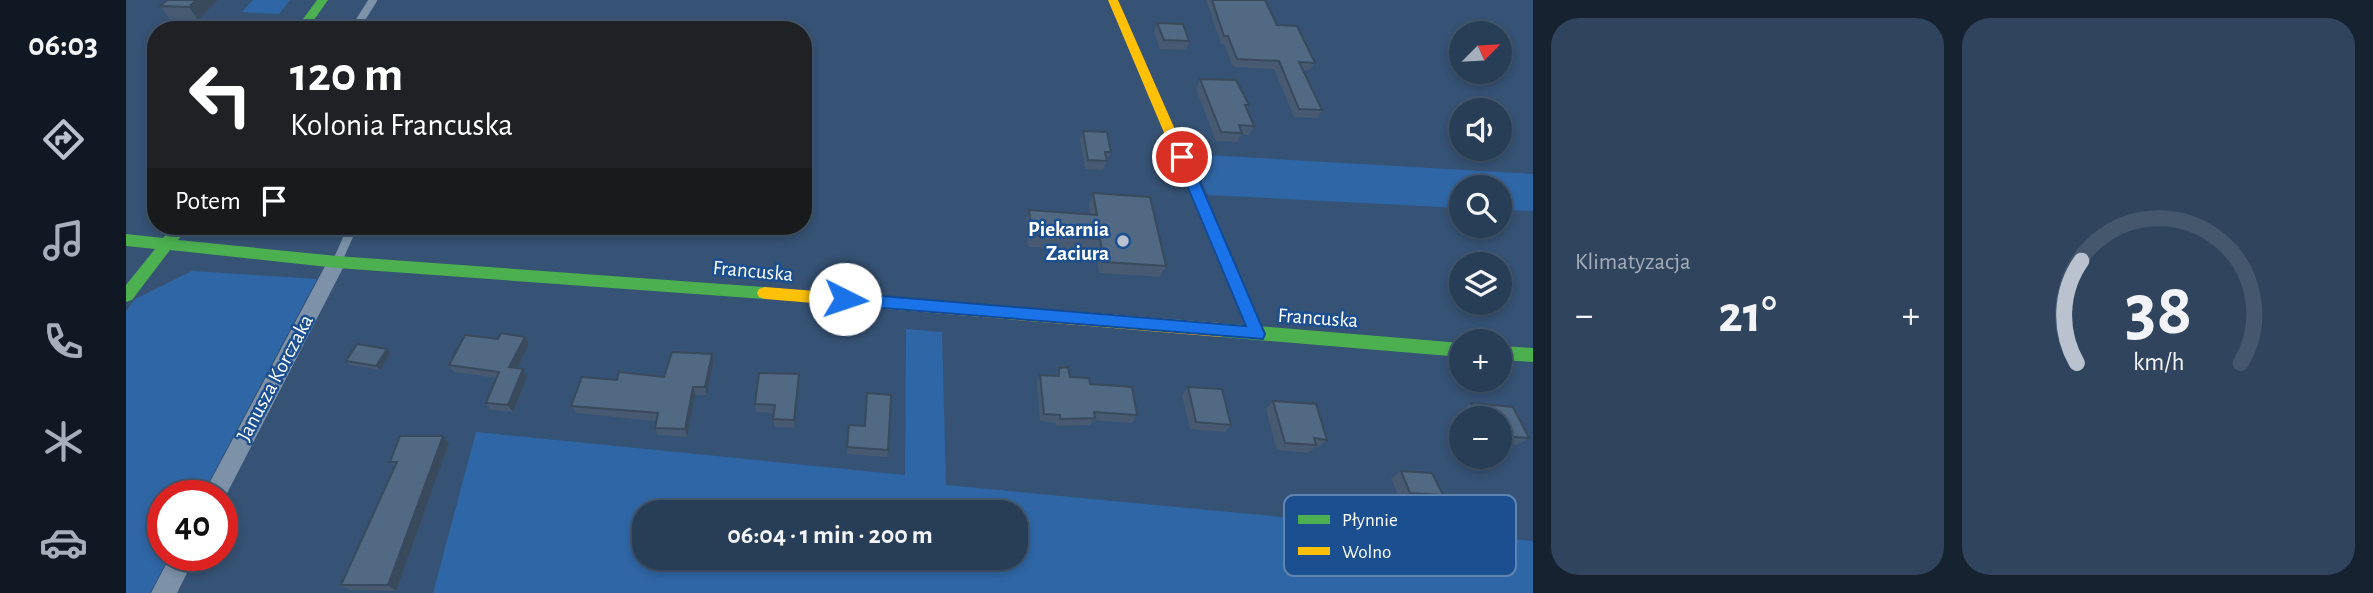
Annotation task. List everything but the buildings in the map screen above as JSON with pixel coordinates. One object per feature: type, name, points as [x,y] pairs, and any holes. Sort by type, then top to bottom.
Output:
[{"type":"main road","points":[[308,21],[323,0]]},
{"type":"main road","points":[[1114,0],[1257,334]]},
{"type":"main road","points":[[126,255],[132,241],[147,228]]},
{"type":"main road","points":[[126,296],[174,235]]},
{"type":"main road","name":"Francuska","points":[[132,241],[337,262],[574,277],[1449,349]]},
{"type":"main road","points":[[1512,354],[1533,355]]},
{"type":"street","name":"Janusza Korczaka","points":[[223,480],[337,262]]},
{"type":"street","points":[[164,593],[176,571]]},
{"type":"lane","points":[[360,21],[373,0]]},
{"type":"lane","points":[[337,262],[349,235]]},
{"type":"shaded area","points":[[253,0],[290,0],[279,14],[242,12]]},
{"type":"shaded area","points":[[1188,154],[1533,174],[1533,211],[1512,210],[1512,175],[1449,175],[1449,207],[1208,195]]},
{"type":"shaded area","points":[[192,271],[317,279],[210,480],[147,480],[147,571],[162,571],[150,593],[126,593],[126,311],[135,299]]},
{"type":"shaded area","points":[[906,329],[942,332],[946,485],[1284,517],[1284,576],[1516,576],[1516,539],[1533,541],[1533,593],[433,593],[476,432],[905,475]]},
{"type":"traffic: fast","points":[[308,21],[323,0]]},
{"type":"traffic: fast","points":[[126,296],[174,235]]},
{"type":"traffic: fast","points":[[126,240],[337,262],[765,293]]},
{"type":"traffic: fast","points":[[1221,330],[1449,349]]},
{"type":"traffic: fast","points":[[1512,354],[1533,355]]},
{"type":"traffic: slow","points":[[1113,0],[1257,334]]},
{"type":"traffic: slow","points":[[765,293],[1221,330]]},
{"type":"place","name":"Piekarnia Zaciura","points":[[1123,241]]},
{"type":"route","points":[[845,299],[1257,334],[1182,157]]}]
